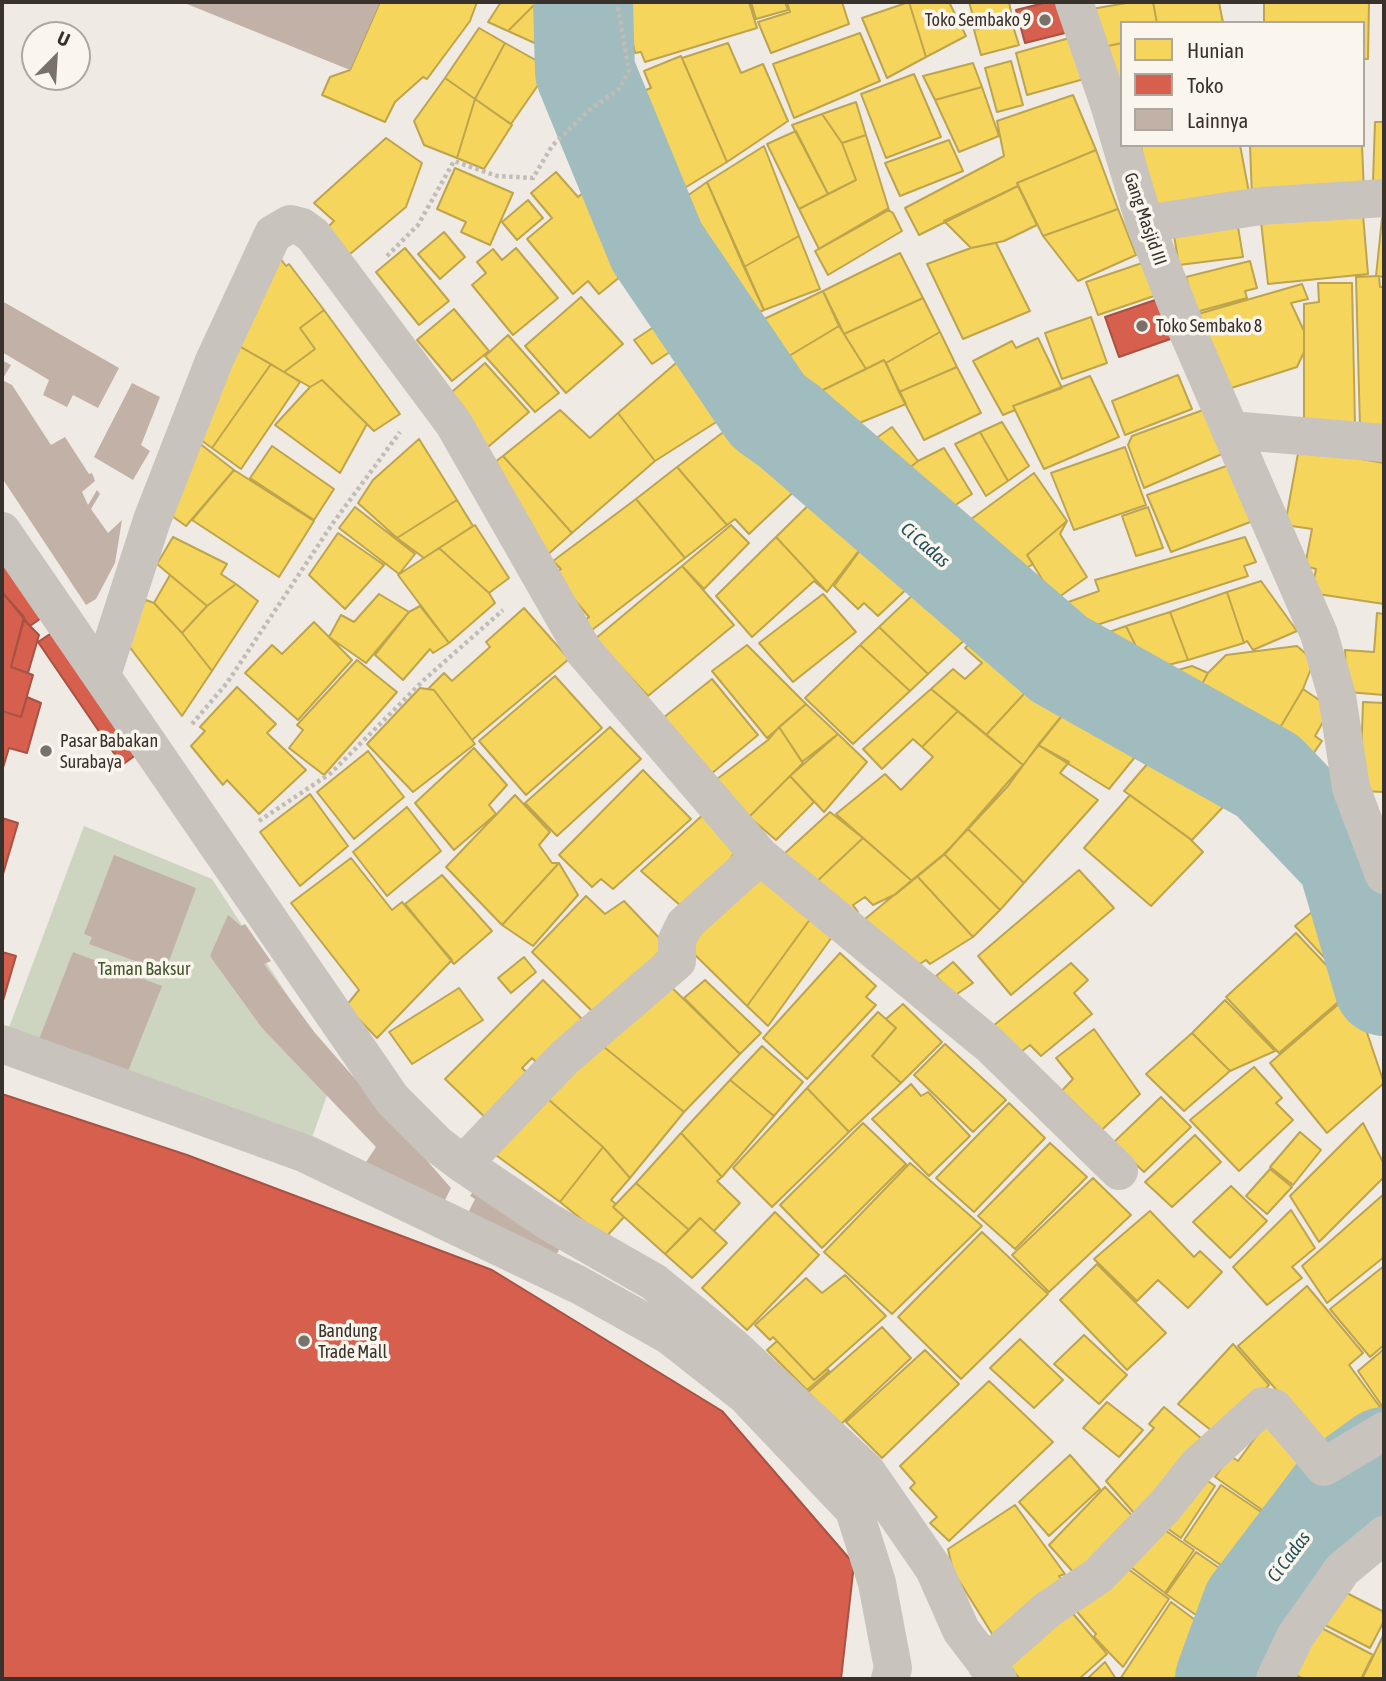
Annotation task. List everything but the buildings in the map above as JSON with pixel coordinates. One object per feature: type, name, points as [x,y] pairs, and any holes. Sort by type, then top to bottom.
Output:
[{"type":"street","name":"Gang Masjid III","points":[[1074,2],[1120,142]]},
{"type":"street","name":"Gang Masjid III","points":[[1122,147],[1144,224],[1319,635],[1337,696],[1350,788],[1384,875]]},
{"type":"street","points":[[1144,224],[1261,206],[1384,198]]},
{"type":"street","points":[[102,675],[152,520],[214,361],[273,234],[290,224],[313,235],[454,424],[583,650],[760,856],[990,1045],[1119,1171]]},
{"type":"street","points":[[1230,430],[1384,443]]},
{"type":"street","points":[[2,531],[392,1099],[438,1145],[463,1164],[548,1222],[654,1282],[733,1347],[867,1472],[934,1569],[961,1630],[992,1671],[1048,1610],[1099,1575],[1164,1506],[1197,1466],[1263,1406],[1274,1408],[1324,1467],[1384,1430]]},
{"type":"street","points":[[463,1164],[565,1059],[677,961],[677,940],[685,924],[760,856]]},
{"type":"street","points":[[2,1044],[306,1154],[579,1285],[670,1336],[745,1395],[854,1510],[877,1583],[893,1668],[890,1679]]},
{"type":"street","points":[[1275,1679],[1295,1637],[1342,1570],[1384,1535]]},
{"type":"path","points":[[351,286],[418,225],[454,161],[497,176],[533,178],[552,146],[588,111],[619,89],[629,71],[617,2]]},
{"type":"path","points":[[161,761],[226,683],[333,523],[430,392]]},
{"type":"path","points":[[221,849],[331,773],[425,679],[541,576]]},
{"type":"green space","name":"Taman Baksur","points":[[84,826],[212,879],[336,1070],[309,1146],[7,1033]]},
{"type":"waterway","name":"Ci Cadas","points":[[583,2],[585,72],[657,247],[768,411],[789,426],[1059,659],[1268,776],[1347,859],[1384,986]]},
{"type":"waterway","name":"Ci Cadas","points":[[1225,1679],[1252,1605],[1340,1489],[1384,1457]]},
{"type":"place","name":"Toko Sembako 9","points":[[1045,20]]},
{"type":"place","name":"Toko Sembako 8","points":[[1142,326]]},
{"type":"place","name":"Pasar Babakan Surabaya","points":[[46,751]]},
{"type":"place","name":"Bandung Trade Mall","points":[[304,1341]]}]
